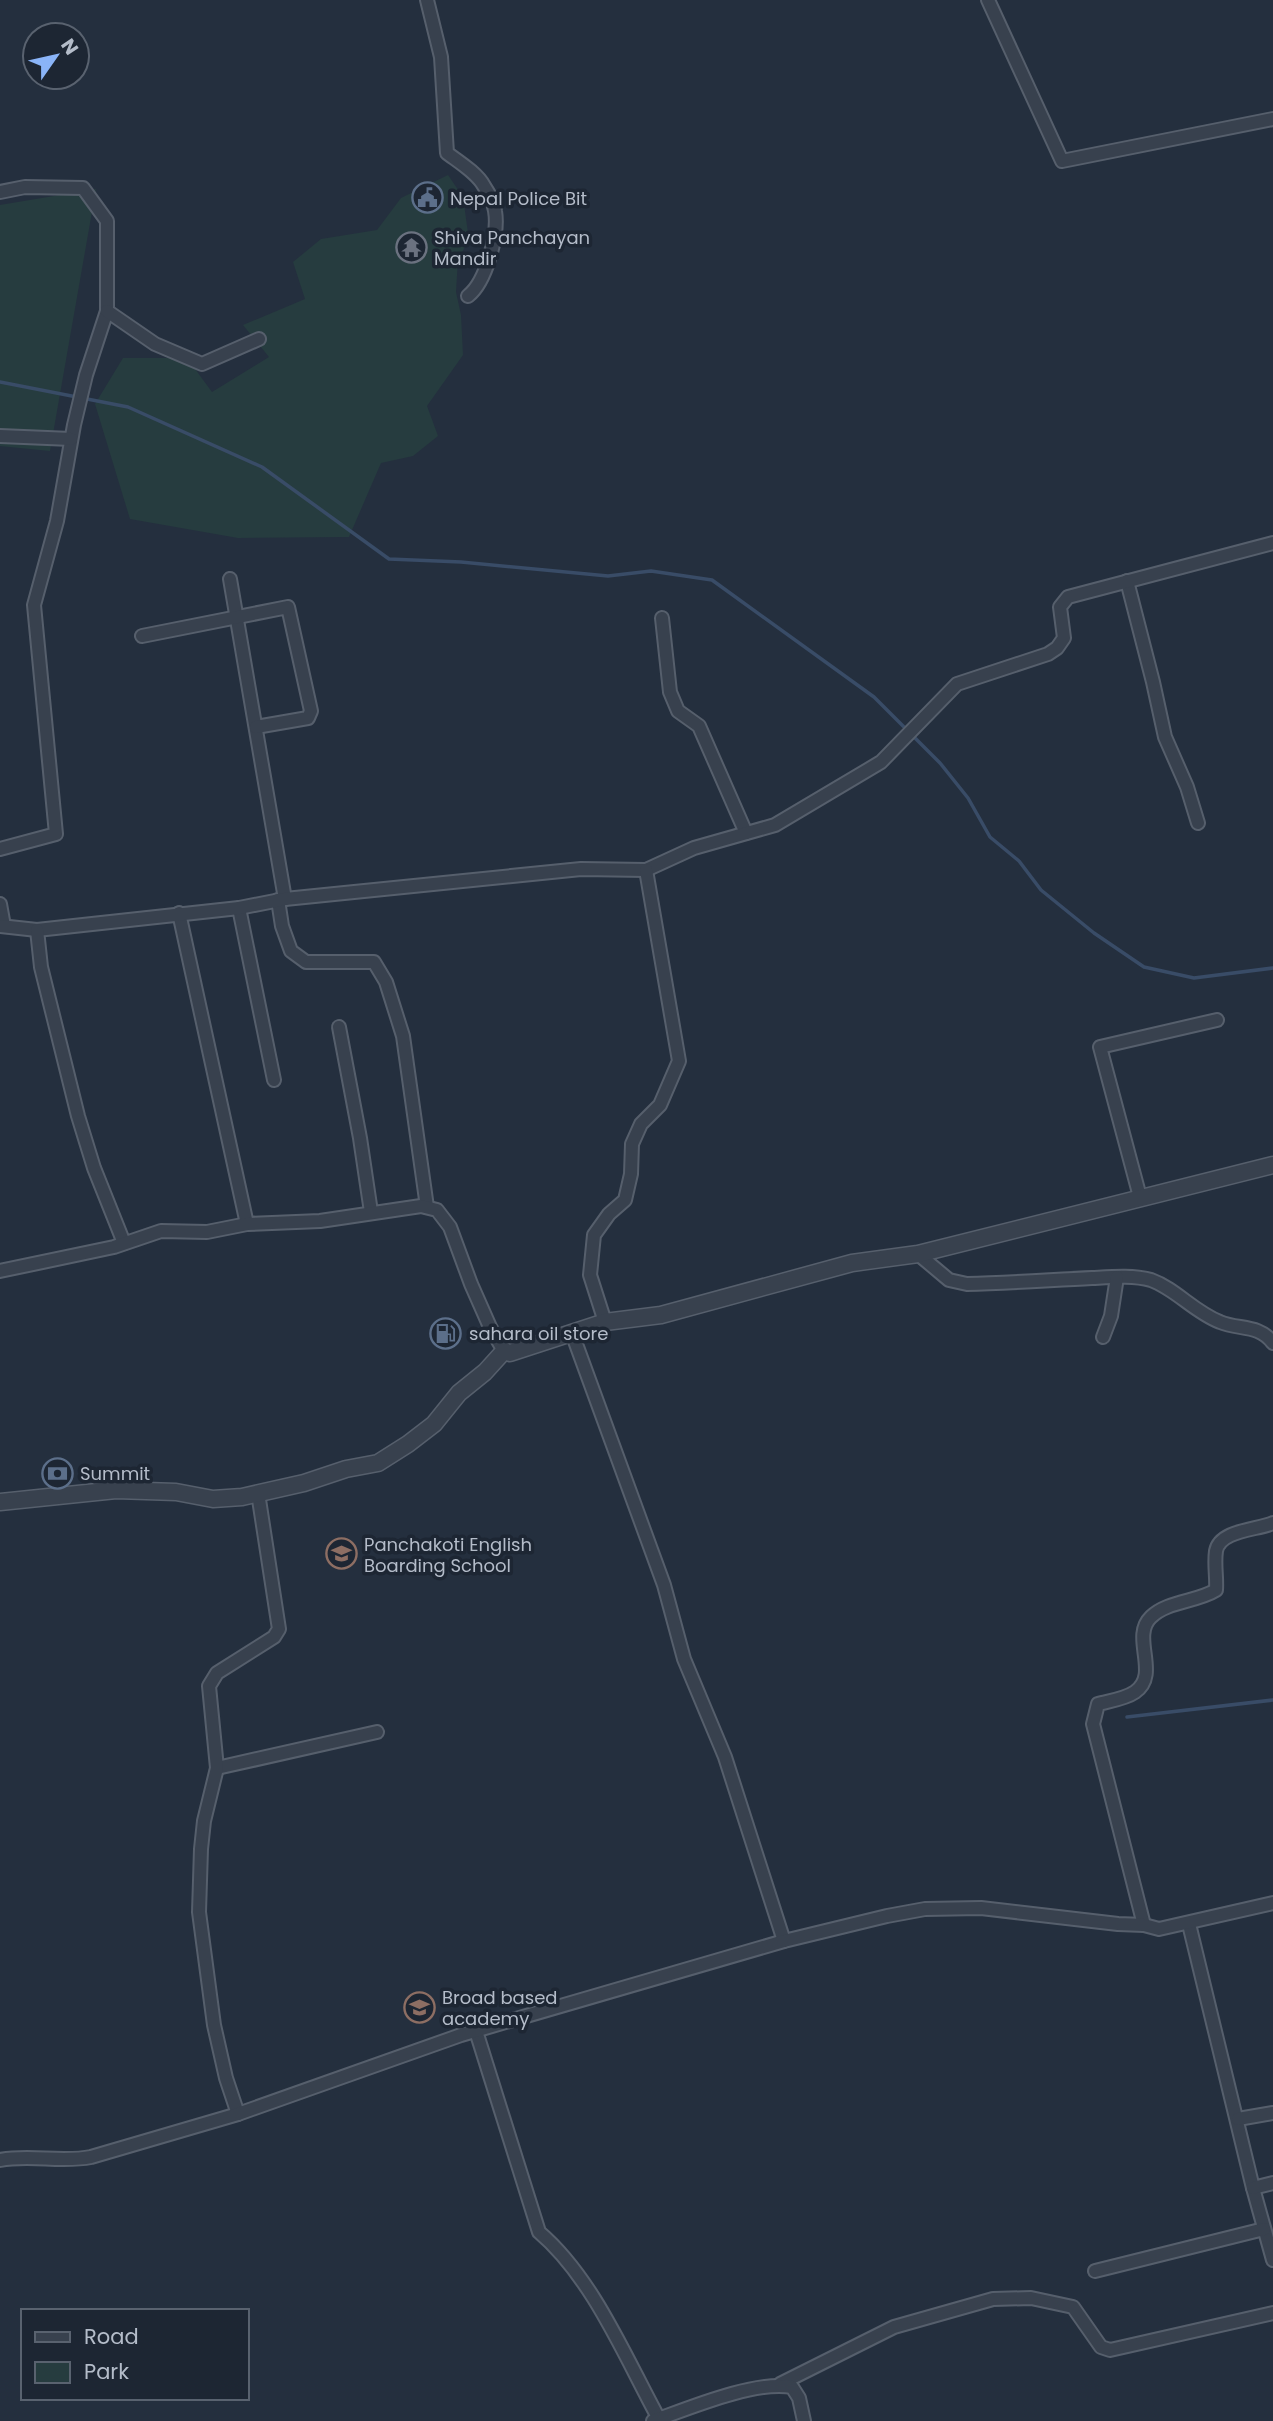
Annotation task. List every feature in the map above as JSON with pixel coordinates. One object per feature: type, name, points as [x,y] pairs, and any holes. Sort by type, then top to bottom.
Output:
[{"type":"street","points":[[427,0],[441,57],[447,153],[483,183],[495,210],[493,244],[482,278],[475,291],[468,296]]},
{"type":"street","points":[[988,0],[1062,161],[1273,119]]},
{"type":"street","points":[[0,192],[25,187],[83,188],[107,221],[107,311],[86,375],[71,439],[57,521],[34,605],[56,834],[0,849]]},
{"type":"street","points":[[107,311],[155,344],[202,364],[259,339]]},
{"type":"street","points":[[0,436],[71,439]]},
{"type":"street","points":[[0,904],[2,926],[37,930],[239,908],[282,899],[581,869],[646,870],[694,848],[775,825],[881,762],[957,684],[1048,654],[1058,648],[1064,638],[1060,607],[1068,597],[1273,543]]},
{"type":"street","points":[[230,579],[282,899],[282,926],[291,951],[306,962],[374,962],[386,982],[403,1036],[427,1207]]},
{"type":"street","points":[[1127,581],[1164,737],[1188,787],[1198,823]]},
{"type":"street","points":[[142,636],[288,607],[310,711],[308,718],[256,727]]},
{"type":"street","points":[[662,618],[670,692],[678,711],[699,726],[746,834]]},
{"type":"street","points":[[605,1322],[590,1275],[594,1235],[609,1214],[625,1200],[631,1174],[632,1143],[640,1124],[660,1105],[679,1061],[646,870]]},
{"type":"street","points":[[239,908],[274,1080]]},
{"type":"street","points":[[179,913],[247,1224]]},
{"type":"street","points":[[37,930],[41,967],[78,1116],[94,1168],[124,1243]]},
{"type":"street","points":[[1140,1197],[1100,1047],[1217,1020]]},
{"type":"street","points":[[339,1027],[371,1212]]},
{"type":"street","points":[[0,1271],[124,1243],[161,1231],[207,1232],[247,1224],[320,1221],[421,1206],[437,1210],[450,1227],[489,1327],[504,1351],[510,1353],[605,1322],[661,1315],[852,1263],[918,1254],[1273,1165]]},
{"type":"street","points":[[918,1254],[949,1280],[967,1284],[1143,1278],[1166,1286],[1202,1315],[1224,1324],[1254,1329],[1267,1335],[1273,1343]]},
{"type":"street","points":[[1103,1337],[1111,1315],[1117,1277]]},
{"type":"street","points":[[572,1333],[664,1585],[684,1659],[725,1757],[784,1941]]},
{"type":"street","points":[[0,1502],[116,1490],[176,1492],[213,1499],[242,1497],[378,1462],[434,1424],[459,1393],[485,1372],[504,1351]]},
{"type":"street","points":[[238,2114],[226,2078],[214,2025],[198,1892],[203,1830],[217,1768],[209,1686],[217,1673],[274,1637],[279,1629],[258,1493]]},
{"type":"street","points":[[1144,1925],[1093,1724],[1098,1704],[1133,1694],[1144,1684],[1147,1668],[1145,1625],[1151,1617],[1162,1609],[1201,1598],[1216,1590],[1216,1552],[1225,1538],[1273,1523]]},
{"type":"street","points":[[217,1768],[377,1732]]},
{"type":"street","points":[[0,2160],[82,2158],[238,2114],[476,2031],[784,1941],[887,1916],[925,1909],[981,1908],[1144,1925],[1159,1929],[1273,1903]]},
{"type":"street","points":[[1189,1924],[1253,2188],[1264,2229],[1271,2242],[1273,2260]]},
{"type":"street","points":[[476,2031],[539,2232],[558,2248],[582,2278],[656,2420],[741,2392],[780,2384],[894,2327],[992,2299],[1031,2298],[1073,2307],[1101,2347],[1110,2350],[1273,2314]]},
{"type":"street","points":[[1238,2119],[1273,2113]]},
{"type":"street","points":[[1253,2188],[1273,2183]]},
{"type":"street","points":[[1095,2271],[1264,2229]]},
{"type":"street","points":[[780,2384],[792,2387],[799,2398],[804,2421]]},
{"type":"green space","points":[[448,175],[463,197],[469,240],[458,259],[456,292],[461,315],[463,355],[427,406],[438,436],[413,456],[381,463],[349,537],[238,538],[130,519],[95,404],[123,358],[187,358],[212,392],[269,357],[243,325],[305,299],[293,262],[321,239],[377,230],[401,198]]},
{"type":"green space","points":[[96,189],[50,451],[0,446],[0,205]]},
{"type":"waterway","points":[[0,382],[128,407],[262,467],[389,559],[461,562],[608,576],[651,571],[712,580],[874,697],[940,763],[968,798],[990,837],[1019,861],[1041,890],[1094,933],[1144,967],[1194,978],[1273,968]]},
{"type":"waterway","points":[[1127,1717],[1273,1700]]},
{"type":"place","name":"Nepal Police Bit","points":[[427,198]]},
{"type":"place","name":"Shiva Panchayan Mandir","points":[[411,247]]},
{"type":"place","name":"sahara oil store","points":[[446,1333]]},
{"type":"place","name":"Summit","points":[[57,1473]]},
{"type":"place","name":"Panchakoti English Boarding School","points":[[341,1554]]},
{"type":"place","name":"Broad based academy","points":[[419,2007]]}]
